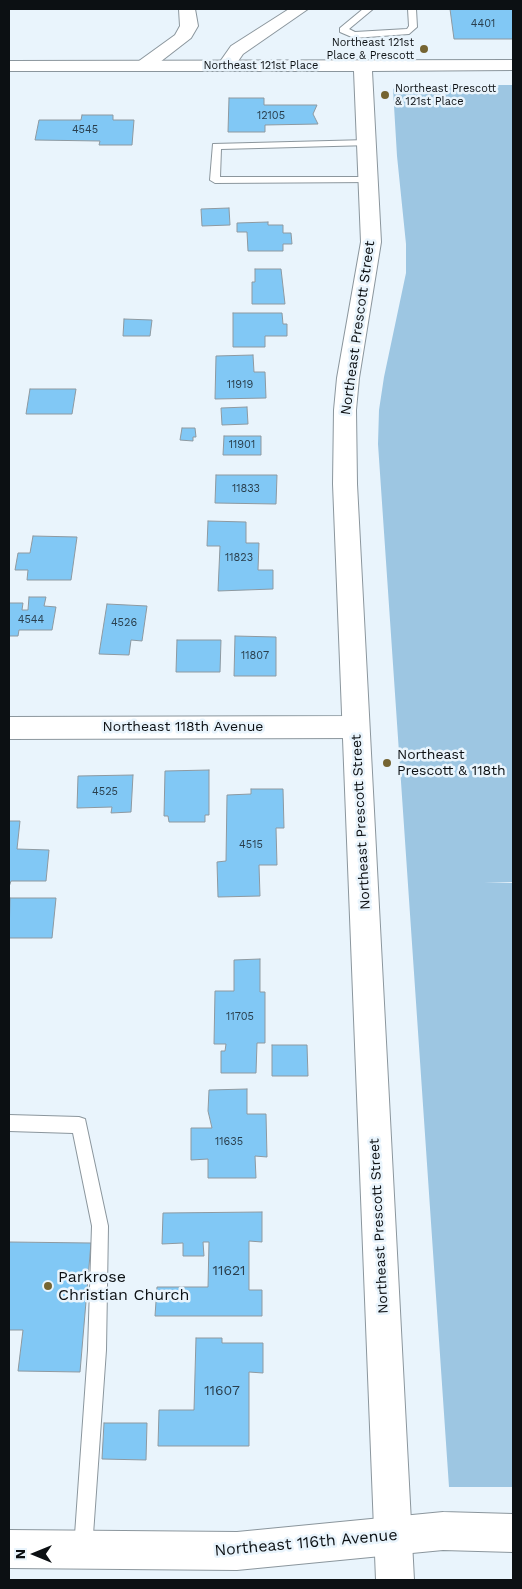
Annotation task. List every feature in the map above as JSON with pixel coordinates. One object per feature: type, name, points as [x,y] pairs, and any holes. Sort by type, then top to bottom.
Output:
[{"type":"street","points":[[145,65],[182,38],[189,26],[186,9]]},
{"type":"street","points":[[226,66],[237,50],[300,9]]},
{"type":"street","name":"Northeast 121st Place","points":[[9,66],[513,65]]},
{"type":"street","name":"Northeast Prescott Street","points":[[363,66],[372,242],[353,345],[345,419],[345,484],[395,1580]]},
{"type":"street","name":"Northeast 118th Avenue","points":[[9,728],[356,727]]},
{"type":"street","name":"Northeast 116th Avenue","points":[[9,1549],[237,1551],[443,1532],[513,1533]]},
{"type":"lane","points":[[369,9],[361,13],[344,30],[354,35],[409,31],[413,27],[412,9]]},
{"type":"lane","points":[[368,143],[216,146],[215,180],[370,180]]},
{"type":"lane","points":[[9,1123],[79,1125],[100,1226],[97,1350],[83,1550]]},
{"type":"shaded area","points":[[399,85],[513,85],[513,882],[484,883],[513,883],[513,1487],[449,1487],[378,444],[379,410],[384,377],[406,273],[406,244],[397,156],[393,89]]},
{"type":"building","points":[[450,9],[513,9],[513,39],[454,39]]},
{"type":"building","points":[[229,98],[264,98],[264,105],[317,105],[313,114],[318,124],[265,125],[265,132],[228,132]]},
{"type":"building","points":[[82,115],[113,115],[113,120],[134,120],[132,145],[99,145],[100,141],[35,140],[39,120],[81,120]]},
{"type":"building","points":[[229,208],[230,225],[202,226],[201,209]]},
{"type":"building","points":[[268,222],[268,225],[283,225],[283,233],[291,233],[292,244],[283,244],[283,251],[248,251],[247,232],[237,232],[237,223]]},
{"type":"building","points":[[255,269],[281,269],[285,304],[252,304],[252,282],[255,282]]},
{"type":"building","points":[[233,313],[282,313],[283,324],[287,324],[287,336],[265,336],[265,347],[233,347]]},
{"type":"building","points":[[124,319],[152,320],[150,336],[123,336]]},
{"type":"building","points":[[253,355],[254,372],[265,372],[266,398],[215,399],[216,356]]},
{"type":"building","points":[[30,389],[76,389],[72,414],[26,414]]},
{"type":"building","points":[[247,407],[248,424],[222,425],[221,408]]},
{"type":"building","points":[[182,428],[195,428],[196,437],[193,437],[193,441],[180,440]]},
{"type":"building","points":[[224,436],[261,436],[261,455],[223,455]]},
{"type":"building","points":[[216,475],[277,475],[276,504],[215,503]]},
{"type":"building","points":[[208,521],[246,522],[246,543],[259,543],[258,570],[273,570],[273,589],[218,591],[220,546],[207,546]]},
{"type":"building","points":[[33,536],[77,537],[71,580],[27,580],[28,570],[15,570],[18,553],[30,553]]},
{"type":"building","points":[[29,597],[46,597],[44,606],[56,607],[52,630],[19,630],[18,636],[9,636],[9,603],[23,603],[22,610],[28,610]]},
{"type":"building","points":[[107,604],[147,606],[142,641],[131,640],[129,655],[99,654]]},
{"type":"building","points":[[235,636],[276,637],[276,676],[234,676]]},
{"type":"building","points":[[177,640],[221,640],[220,672],[176,672]]},
{"type":"building","points":[[209,770],[209,815],[205,815],[205,822],[169,822],[168,816],[164,816],[165,771]]},
{"type":"building","points":[[133,775],[131,812],[111,813],[112,807],[77,808],[78,776]]},
{"type":"building","points":[[251,789],[283,789],[284,828],[276,828],[277,865],[259,865],[260,896],[218,897],[217,862],[226,861],[227,795],[251,794]]},
{"type":"building","points":[[9,821],[20,821],[17,849],[49,850],[46,881],[11,881],[9,887]]},
{"type":"building","points":[[10,898],[56,898],[52,938],[9,938]]},
{"type":"building","points":[[260,959],[260,992],[265,992],[265,1043],[257,1043],[256,1073],[221,1073],[221,1051],[225,1051],[226,1044],[214,1044],[215,991],[234,991],[234,960]]},
{"type":"building","points":[[272,1045],[307,1045],[308,1076],[272,1076]]},
{"type":"building","points":[[247,1089],[247,1114],[266,1114],[267,1157],[255,1156],[256,1178],[208,1178],[208,1159],[191,1160],[191,1128],[212,1128],[208,1111],[209,1090]]},
{"type":"building","points":[[262,1212],[262,1242],[249,1241],[249,1290],[262,1290],[262,1316],[155,1316],[157,1287],[208,1287],[209,1242],[203,1242],[204,1256],[183,1256],[183,1243],[162,1244],[163,1213]]},
{"type":"building","name":"Parkrose Christian Church","points":[[9,1242],[91,1243],[80,1372],[18,1371],[23,1330],[9,1330]]},
{"type":"building","points":[[196,1338],[222,1338],[222,1343],[263,1343],[263,1373],[249,1372],[249,1446],[158,1446],[159,1410],[194,1410]]},
{"type":"building","points":[[104,1423],[147,1423],[146,1460],[102,1459]]},
{"type":"place","name":"Northeast 121st Place & Prescott","points":[[424,49]]},
{"type":"place","name":"Northeast Prescott & 121st Place","points":[[385,95]]},
{"type":"place","name":"Northeast Prescott & 118th","points":[[387,763]]},
{"type":"place","name":"Parkrose Christian Church","points":[[48,1286]]}]
